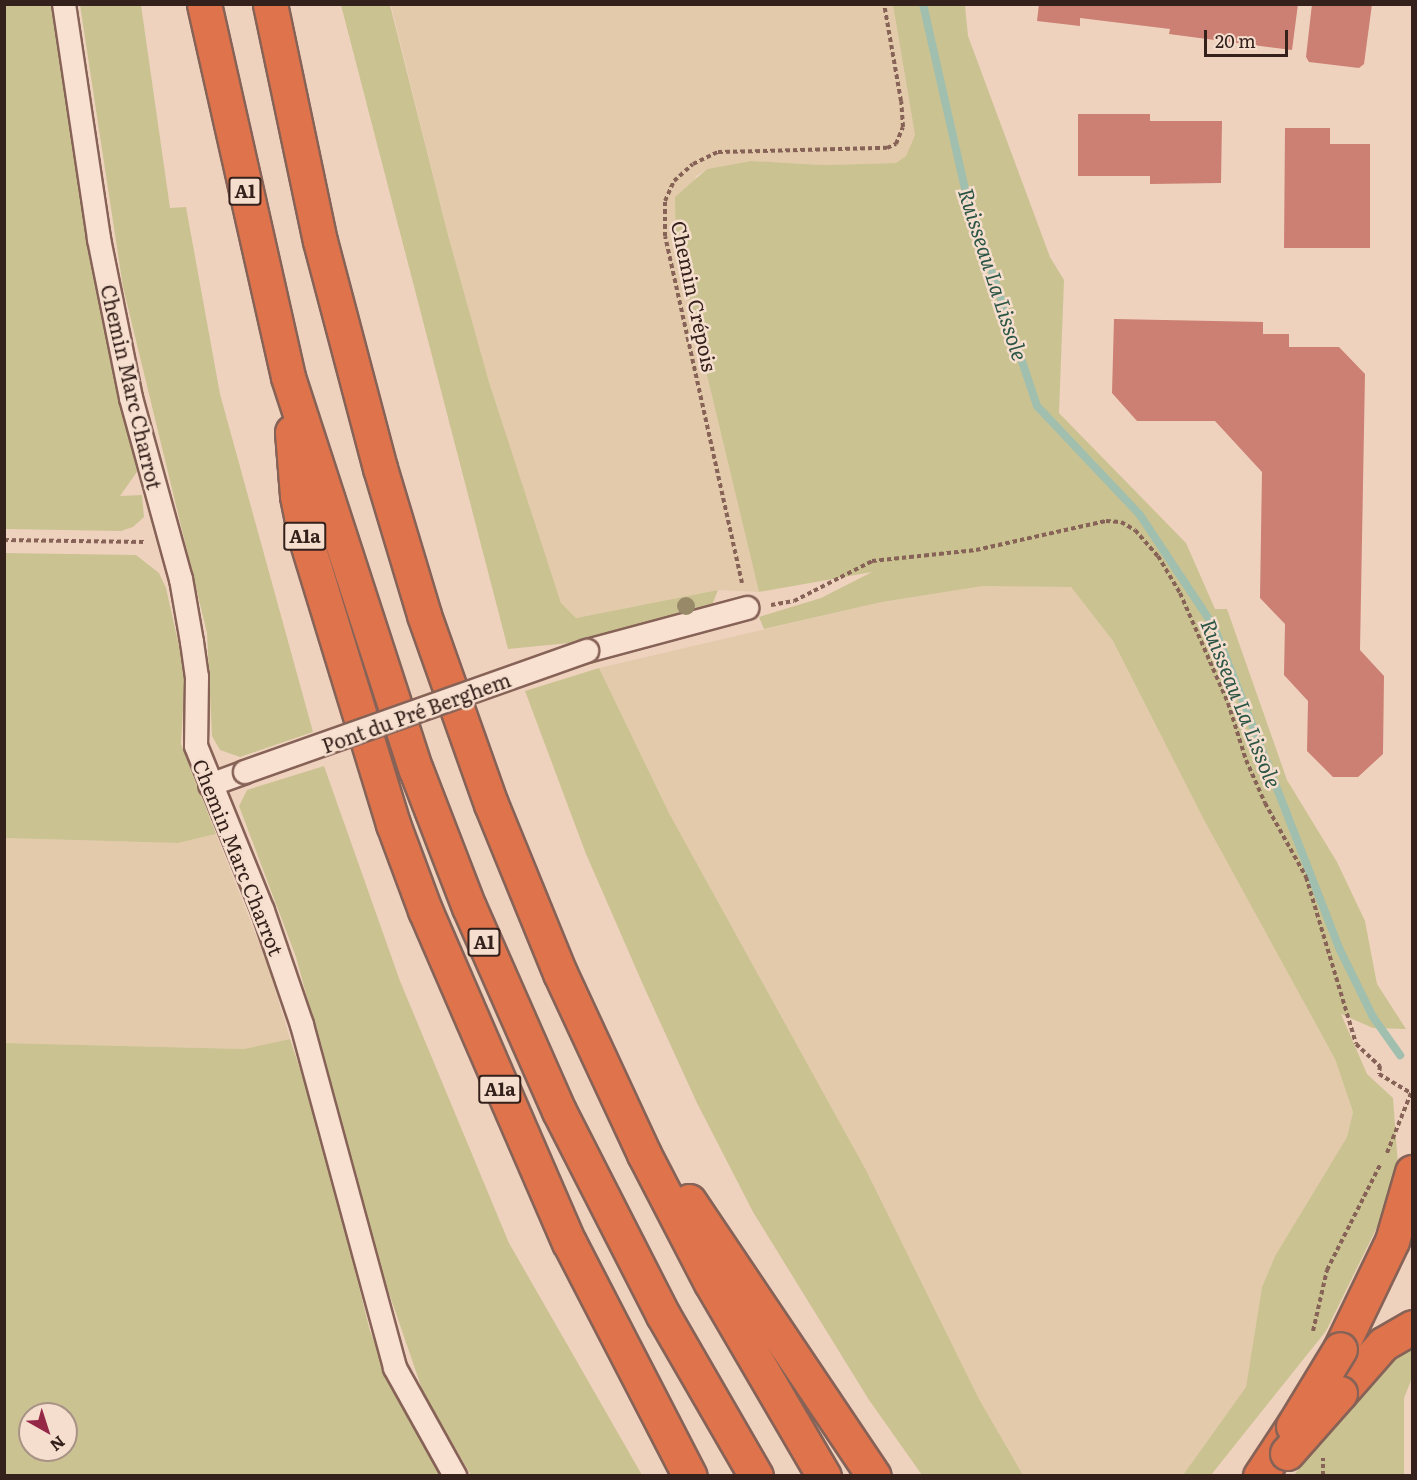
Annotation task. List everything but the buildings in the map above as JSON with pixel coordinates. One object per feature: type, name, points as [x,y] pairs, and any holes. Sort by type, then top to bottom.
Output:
[{"type":"highway","name":"A1","points":[[204,4],[288,376],[398,720],[483,940],[599,1192],[663,1315],[756,1476]]},
{"type":"highway","points":[[270,4],[320,241],[380,468],[424,615],[521,882],[604,1070],[711,1283],[824,1476]]},
{"type":"highway","name":"A1a","points":[[288,376],[297,496],[305,536],[393,824],[425,910],[524,1145],[614,1333],[690,1476]]},
{"type":"highway","points":[[604,1070],[874,1476]]},
{"type":"highway","points":[[1282,1452],[1340,1348],[1392,1241],[1413,1172]]},
{"type":"highway","points":[[1260,1476],[1340,1393],[1383,1344],[1413,1327]]},
{"type":"street","name":"Chemin Marc Charrot","points":[[64,4],[99,239],[131,398],[169,543],[181,579],[197,677],[195,746],[263,911],[302,1025],[395,1368],[455,1476]]},
{"type":"street","name":"Pont du Pré Berghem","points":[[210,785],[587,651],[747,608]]},
{"type":"path","name":"Chemin Crépois","points":[[747,608],[662,217],[674,181],[693,165],[718,152],[759,149],[803,152],[887,148],[896,144],[903,127],[901,101],[884,4]]},
{"type":"path","points":[[747,608],[794,602],[872,561],[976,550],[1106,521],[1121,522],[1135,530],[1158,556],[1180,593],[1228,703],[1246,760],[1265,803],[1306,877],[1356,1044],[1380,1066],[1379,1074],[1411,1093]]},
{"type":"path","points":[[4,540],[169,543]]},
{"type":"shaded area","points":[[5,5],[52,5],[86,226],[139,469],[120,496],[142,495],[144,517],[133,527],[121,531],[5,529]]},
{"type":"shaded area","points":[[80,5],[141,5],[170,208],[186,207],[220,394],[313,732],[240,757],[220,750],[212,736],[207,633],[123,287]]},
{"type":"shaded area","points":[[341,5],[390,5],[448,235],[489,382],[561,603],[576,618],[718,590],[710,610],[680,620],[569,643],[508,649]]},
{"type":"shaded area","points":[[391,5],[893,5],[915,135],[906,156],[896,163],[823,165],[751,161],[707,169],[696,176],[676,246],[759,592],[718,590],[576,618],[561,603],[489,382],[448,235]]},
{"type":"shaded area","points":[[893,5],[965,5],[968,36],[1050,257],[1064,280],[1059,413],[1186,543],[1215,609],[1227,609],[1287,780],[1337,862],[1365,921],[1377,984],[1406,1029],[1373,1028],[1341,1014],[1367,1074],[1393,1098],[1399,1178],[1391,1211],[1380,1221],[1326,1331],[1211,1475],[1183,1475],[1246,1387],[1262,1287],[1275,1256],[1347,1137],[1353,1112],[1335,1059],[1204,820],[1113,641],[1071,587],[983,586],[882,602],[764,629],[759,617],[821,598],[872,572],[759,592],[676,246],[675,197],[707,169],[751,161],[823,165],[896,163],[906,156],[915,135]]},
{"type":"shaded area","points":[[5,553],[136,555],[159,573],[166,588],[185,673],[181,744],[216,834],[178,843],[5,838]]},
{"type":"shaded area","points":[[983,586],[1071,587],[1113,641],[1204,820],[1335,1059],[1353,1112],[1347,1137],[1275,1256],[1262,1287],[1246,1387],[1183,1475],[1023,1475],[979,1399],[866,1170],[669,813],[599,668],[882,602]]},
{"type":"shaded area","points":[[599,668],[669,813],[866,1170],[979,1399],[1023,1475],[922,1475],[869,1400],[753,1212],[697,1103],[644,987],[586,854],[525,691]]},
{"type":"shaded area","points":[[324,766],[400,981],[509,1243],[642,1475],[471,1475],[423,1392],[379,1264],[296,957],[239,806],[247,790]]},
{"type":"shaded area","points":[[216,834],[267,963],[290,1039],[244,1049],[5,1043],[5,838],[178,843]]},
{"type":"shaded area","points":[[290,1039],[319,1127],[370,1331],[405,1413],[443,1475],[5,1476],[5,1043],[244,1049]]},
{"type":"shaded area","points":[[1412,1349],[1412,1378],[1404,1398],[1404,1475],[1293,1476],[1382,1367]]},
{"type":"waterway","name":"Ruisseau La Lissole","points":[[923,4],[967,198],[1037,406],[1140,515],[1214,627],[1340,950],[1373,1017],[1400,1055]]}]
